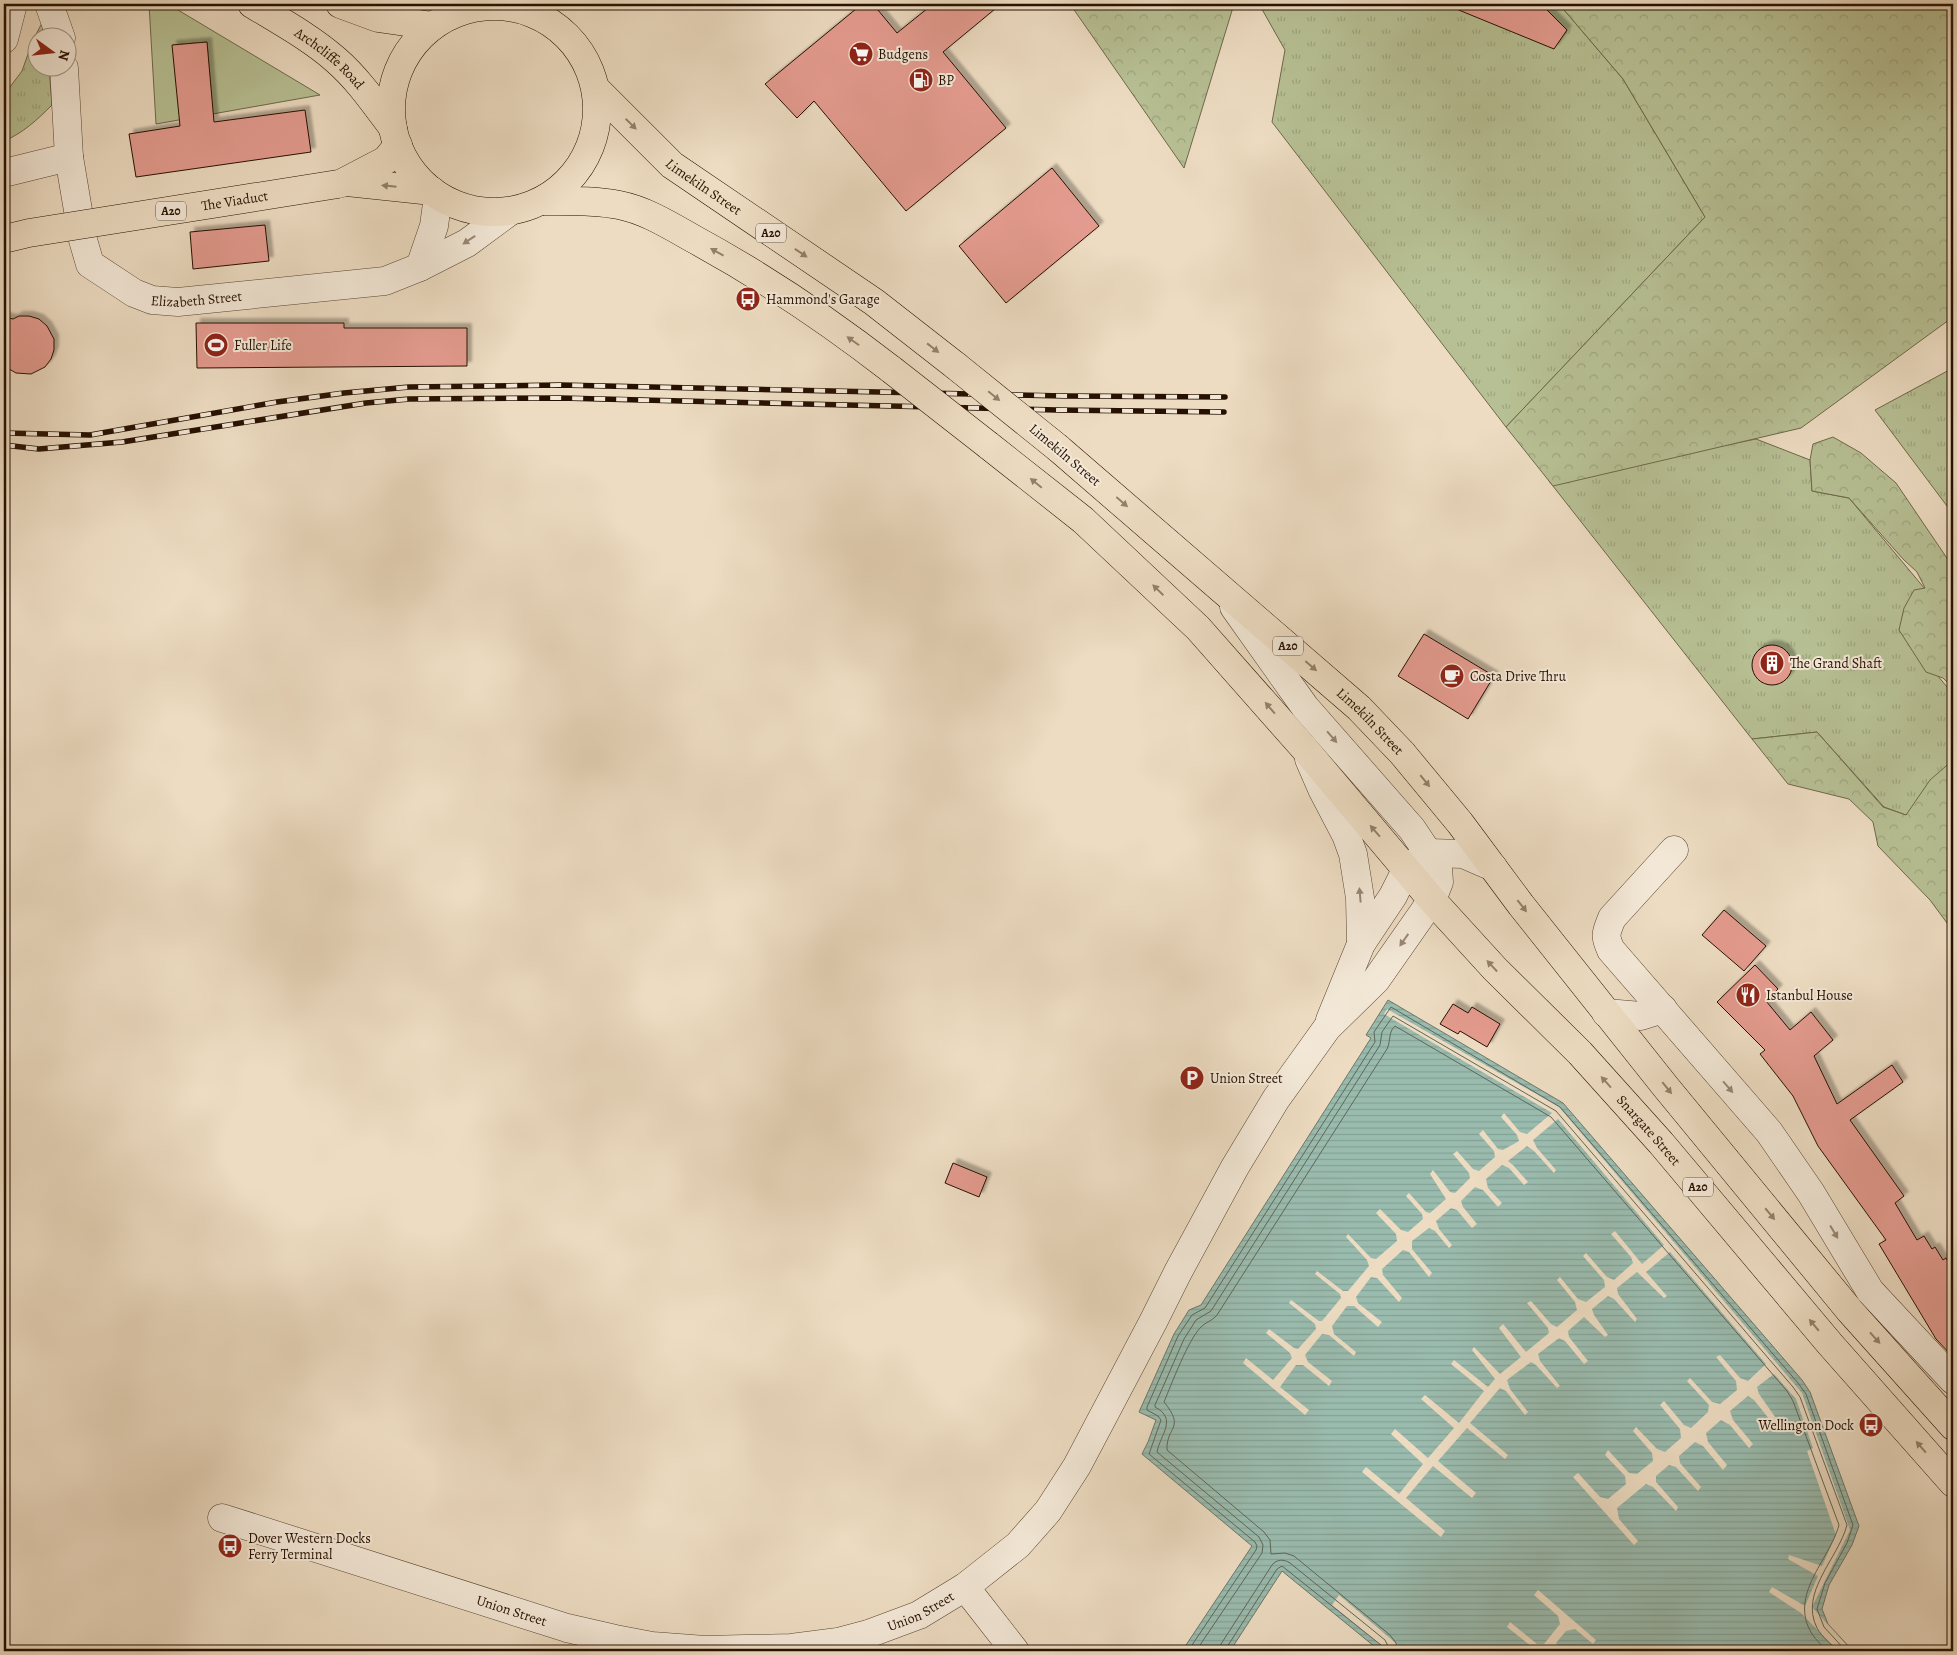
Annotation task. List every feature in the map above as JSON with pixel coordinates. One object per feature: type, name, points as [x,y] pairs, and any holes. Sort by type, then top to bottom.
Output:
[{"type":"highway","name":"Archcliffe Road","points":[[252,4],[295,30],[336,60],[365,91],[395,136]]},
{"type":"highway","points":[[340,4],[378,18],[433,26]]},
{"type":"highway","points":[[473,8],[516,8],[537,15],[556,26],[572,41],[584,59],[596,90],[596,127],[591,145],[583,162],[572,177],[558,190],[543,200],[509,212],[484,212],[460,207],[435,193],[419,180],[405,160],[395,136],[391,105],[395,82],[404,61],[417,42],[433,26],[452,15],[473,8]]},
{"type":"highway","name":"Limekiln Street","points":[[596,90],[672,165],[874,302],[1058,448],[1220,586],[1365,714],[1402,752],[1493,867]]},
{"type":"highway","name":"The Viaduct","points":[[342,183],[386,160],[395,136]]},
{"type":"highway","name":"The Viaduct","points":[[4,239],[29,233],[342,183],[435,193]]},
{"type":"highway","name":"A20","points":[[543,200],[584,201],[620,205],[655,218],[722,255],[800,304],[892,370],[988,445],[1083,520],[1198,628],[1304,748],[1432,900]]},
{"type":"highway","name":"A20","points":[[1493,867],[1606,1013],[1850,1311],[1953,1426]]},
{"type":"highway","name":"Snargate Street","points":[[1432,900],[1495,969],[1580,1053],[1642,1122],[1830,1344],[1953,1483]]},
{"type":"street","points":[[4,38],[13,4]]},
{"type":"street","points":[[49,4],[57,28]]},
{"type":"street","name":"Elizabeth Street","points":[[65,78],[69,157],[83,240],[90,264],[134,293],[152,300],[178,302],[385,281],[420,267],[466,242],[509,212]]},
{"type":"street","points":[[4,172],[69,157]]},
{"type":"street","points":[[420,267],[434,226],[435,193]]},
{"type":"street","name":"Union Street","points":[[222,1518],[536,1619],[584,1642],[633,1643],[687,1649],[746,1650],[816,1645],[838,1642],[893,1626],[919,1615],[966,1587],[1018,1546],[1045,1517],[1077,1466],[1178,1272],[1235,1167],[1276,1099],[1327,1028],[1376,980],[1432,900],[1439,882],[1438,868],[1430,853],[1412,829],[1305,706],[1220,586]]},
{"type":"street","name":"Union Street","points":[[1304,748],[1322,789],[1346,835],[1353,854],[1360,898],[1361,944]]},
{"type":"street","points":[[1674,850],[1612,918],[1606,929],[1606,939],[1611,950],[1768,1132],[1811,1193],[1870,1291],[1953,1380]]},
{"type":"street","points":[[1430,853],[1463,854],[1493,867]]},
{"type":"street","name":"Union Street","points":[[1327,1028],[1361,944],[1386,909],[1407,868],[1430,853]]},
{"type":"street","points":[[1606,1013],[1641,1016],[1663,1009]]},
{"type":"street","points":[[1850,1311],[1870,1291]]},
{"type":"street","points":[[966,1587],[1014,1651]]},
{"type":"green space","points":[[149,4],[168,4],[320,95],[156,124]],"holes":[[[207,42],[212,106],[173,45]]]},
{"type":"green space","points":[[1070,4],[1234,4],[1184,168]]},
{"type":"green space","points":[[1259,4],[1559,4],[1623,79],[1705,217],[1506,427],[1272,122],[1285,50]]},
{"type":"green space","points":[[1559,4],[1953,4],[1953,317],[1801,428],[1553,486],[1506,427],[1705,217],[1623,79]]},
{"type":"green space","points":[[28,54],[28,78],[50,78],[52,105],[29,126],[4,141],[4,95],[22,71]]},
{"type":"green space","points":[[1953,368],[1953,514],[1875,410]]},
{"type":"green space","points":[[1833,437],[1861,453],[1896,483],[1953,567],[1953,688],[1943,678],[1926,672],[1899,630],[1904,608],[1914,590],[1925,588],[1917,572],[1903,559],[1849,498],[1812,491],[1810,460],[1813,444]]},
{"type":"green space","points":[[1756,439],[1810,460],[1812,491],[1849,498],[1925,589],[1899,630],[1953,694],[1953,771],[1906,815],[1884,807],[1817,732],[1752,739],[1549,481]]},
{"type":"green space","points":[[1817,732],[1883,807],[1906,815],[1930,780],[1953,760],[1953,928],[1950,927],[1930,900],[1878,846],[1873,822],[1849,799],[1788,784],[1752,739]]},
{"type":"water","name":"Wellington Dock","points":[[1388,1000],[1563,1103],[1802,1380],[1810,1392],[1859,1526],[1852,1545],[1829,1585],[1822,1609],[1828,1624],[1853,1651],[1380,1651],[1282,1571],[1230,1651],[1182,1651],[1252,1546],[1142,1454],[1156,1420],[1139,1412],[1174,1334],[1189,1310],[1201,1305],[1371,1038],[1366,1035]]},
{"type":"pier","points":[[1387,1009],[1559,1107],[1802,1393],[1850,1530],[1812,1607],[1852,1651],[1838,1651],[1801,1613],[1769,1592],[1772,1587],[1805,1606],[1818,1576],[1788,1559],[1789,1555],[1822,1566],[1836,1535],[1807,1451],[1813,1448],[1796,1399],[1774,1374],[1757,1387],[1759,1394],[1778,1421],[1774,1425],[1754,1400],[1748,1396],[1730,1411],[1733,1420],[1753,1444],[1749,1448],[1730,1425],[1721,1420],[1706,1433],[1708,1442],[1727,1465],[1723,1470],[1703,1446],[1695,1442],[1679,1456],[1680,1463],[1701,1487],[1698,1491],[1676,1467],[1669,1465],[1656,1476],[1656,1482],[1678,1507],[1676,1511],[1653,1487],[1646,1484],[1617,1508],[1619,1519],[1638,1541],[1634,1545],[1573,1477],[1578,1473],[1600,1497],[1608,1499],[1626,1484],[1625,1476],[1605,1455],[1608,1450],[1629,1473],[1637,1474],[1653,1461],[1652,1453],[1633,1431],[1636,1427],[1657,1449],[1665,1452],[1681,1438],[1680,1429],[1660,1405],[1664,1401],[1684,1425],[1691,1428],[1708,1412],[1709,1405],[1687,1381],[1690,1378],[1712,1402],[1720,1404],[1737,1390],[1736,1381],[1716,1357],[1720,1355],[1740,1378],[1748,1381],[1766,1364],[1670,1252],[1646,1272],[1667,1296],[1664,1298],[1637,1272],[1617,1288],[1618,1294],[1637,1319],[1635,1322],[1614,1299],[1608,1296],[1592,1309],[1608,1335],[1605,1337],[1584,1317],[1568,1331],[1569,1337],[1588,1361],[1584,1364],[1565,1341],[1559,1338],[1538,1354],[1540,1361],[1560,1386],[1557,1388],[1531,1362],[1507,1380],[1510,1389],[1528,1412],[1525,1415],[1506,1391],[1500,1388],[1470,1423],[1508,1455],[1505,1459],[1467,1428],[1438,1461],[1476,1493],[1472,1498],[1433,1466],[1406,1498],[1445,1531],[1441,1537],[1362,1472],[1366,1467],[1399,1494],[1423,1464],[1391,1434],[1395,1429],[1428,1458],[1454,1428],[1421,1399],[1425,1395],[1459,1423],[1484,1391],[1451,1364],[1454,1360],[1488,1387],[1495,1379],[1472,1350],[1474,1347],[1500,1374],[1521,1357],[1499,1328],[1503,1324],[1526,1352],[1549,1333],[1548,1328],[1527,1303],[1531,1301],[1551,1324],[1557,1327],[1577,1310],[1575,1302],[1557,1280],[1560,1277],[1578,1299],[1586,1302],[1605,1287],[1604,1280],[1583,1256],[1586,1253],[1607,1277],[1614,1280],[1633,1263],[1631,1257],[1611,1234],[1615,1231],[1642,1264],[1664,1245],[1558,1119],[1533,1140],[1537,1148],[1556,1170],[1554,1173],[1527,1146],[1508,1161],[1528,1182],[1524,1185],[1509,1168],[1502,1165],[1486,1179],[1488,1188],[1502,1203],[1498,1207],[1483,1190],[1475,1187],[1461,1201],[1463,1207],[1477,1224],[1472,1228],[1457,1210],[1451,1208],[1436,1221],[1439,1229],[1452,1245],[1449,1248],[1435,1231],[1429,1228],[1412,1241],[1412,1249],[1432,1273],[1429,1277],[1409,1252],[1403,1250],[1382,1269],[1383,1275],[1402,1298],[1399,1302],[1377,1278],[1371,1277],[1356,1297],[1358,1303],[1382,1322],[1378,1327],[1354,1306],[1347,1306],[1332,1326],[1334,1334],[1356,1352],[1354,1356],[1329,1335],[1322,1334],[1305,1355],[1308,1362],[1332,1381],[1329,1386],[1303,1365],[1296,1365],[1280,1387],[1309,1410],[1305,1415],[1243,1363],[1246,1358],[1273,1380],[1292,1358],[1290,1353],[1266,1333],[1269,1329],[1298,1349],[1316,1329],[1315,1324],[1289,1303],[1291,1300],[1319,1321],[1322,1321],[1341,1298],[1340,1294],[1315,1274],[1317,1271],[1343,1291],[1348,1291],[1369,1266],[1367,1260],[1346,1237],[1348,1234],[1371,1258],[1376,1259],[1397,1241],[1396,1234],[1376,1213],[1380,1209],[1401,1230],[1408,1232],[1423,1219],[1422,1214],[1406,1196],[1409,1193],[1426,1212],[1430,1213],[1446,1199],[1430,1174],[1433,1170],[1450,1192],[1455,1193],[1470,1178],[1469,1173],[1453,1154],[1457,1151],[1473,1169],[1479,1171],[1495,1157],[1494,1151],[1479,1134],[1483,1130],[1498,1149],[1503,1150],[1519,1141],[1517,1135],[1501,1117],[1504,1113],[1520,1132],[1527,1134],[1552,1113],[1384,1014]]},
{"type":"pier","points":[[1538,1590],[1596,1640],[1593,1644],[1575,1629],[1566,1631],[1556,1643],[1561,1651],[1534,1651],[1531,1646],[1507,1627],[1510,1622],[1537,1644],[1544,1644],[1560,1624],[1558,1616],[1534,1595]]},
{"type":"pier","points":[[1339,1595],[1405,1651],[1388,1651],[1332,1605]]},
{"type":"building","name":"BP","points":[[862,4],[873,4],[897,33],[933,4],[1001,4],[943,52],[1006,128],[906,211],[814,101],[797,118],[765,84]]},
{"type":"building","points":[[1444,4],[1541,4],[1567,30],[1554,49]]},
{"type":"building","points":[[207,42],[214,122],[305,110],[311,152],[136,177],[129,134],[180,126],[172,45]]},
{"type":"building","points":[[1052,168],[1099,226],[1006,303],[959,246]]},
{"type":"building","points":[[265,225],[269,261],[193,269],[190,232]]},
{"type":"building","points":[[19,316],[39,319],[47,326],[54,339],[54,350],[51,359],[45,367],[31,374],[16,373],[4,366],[4,317],[13,319]]},
{"type":"building","points":[[196,323],[344,323],[344,328],[467,328],[467,366],[197,368]]},
{"type":"building","points":[[1424,634],[1494,676],[1468,719],[1398,676]]},
{"type":"building","name":"The Grand Shaft","points":[[1772,645],[1783,648],[1789,654],[1792,665],[1789,676],[1783,682],[1772,685],[1761,682],[1755,676],[1752,665],[1755,654],[1761,648]]},
{"type":"building","points":[[1724,910],[1766,946],[1744,971],[1702,935]]},
{"type":"building","points":[[1755,965],[1778,989],[1766,1001],[1790,1030],[1811,1012],[1833,1040],[1814,1056],[1837,1104],[1892,1065],[1903,1082],[1850,1120],[1904,1196],[1895,1203],[1917,1240],[1924,1236],[1932,1249],[1935,1247],[1943,1260],[1946,1258],[1953,1270],[1953,1357],[1936,1339],[1879,1244],[1886,1240],[1818,1146],[1793,1096],[1760,1054],[1765,1050],[1717,1002]]},
{"type":"building","points":[[1453,1004],[1468,1013],[1472,1007],[1500,1024],[1487,1047],[1460,1031],[1458,1034],[1440,1024]]},
{"type":"building","points":[[953,1163],[987,1177],[979,1197],[945,1183]]},
{"type":"railway","points":[[4,433],[90,435],[277,402],[409,387],[560,385],[1065,396],[1225,397]]},
{"type":"railway","points":[[4,445],[39,449],[122,442],[366,403],[409,399],[560,398],[1057,410],[1224,412]]},
{"type":"place","name":"Budgens","points":[[861,54]]},
{"type":"place","name":"BP","points":[[921,80]]},
{"type":"place","name":"Hammond's Garage","points":[[748,299]]},
{"type":"place","name":"Fuller Life","points":[[216,345]]},
{"type":"place","name":"The Grand Shaft","points":[[1772,663]]},
{"type":"place","name":"Costa Drive Thru","points":[[1452,676]]},
{"type":"place","name":"Istanbul House","points":[[1748,995]]},
{"type":"place","name":"Union Street","points":[[1192,1078]]},
{"type":"place","name":"Wellington Dock","points":[[1871,1425]]},
{"type":"place","name":"Dover Western Docks Ferry Terminal","points":[[230,1546]]}]
